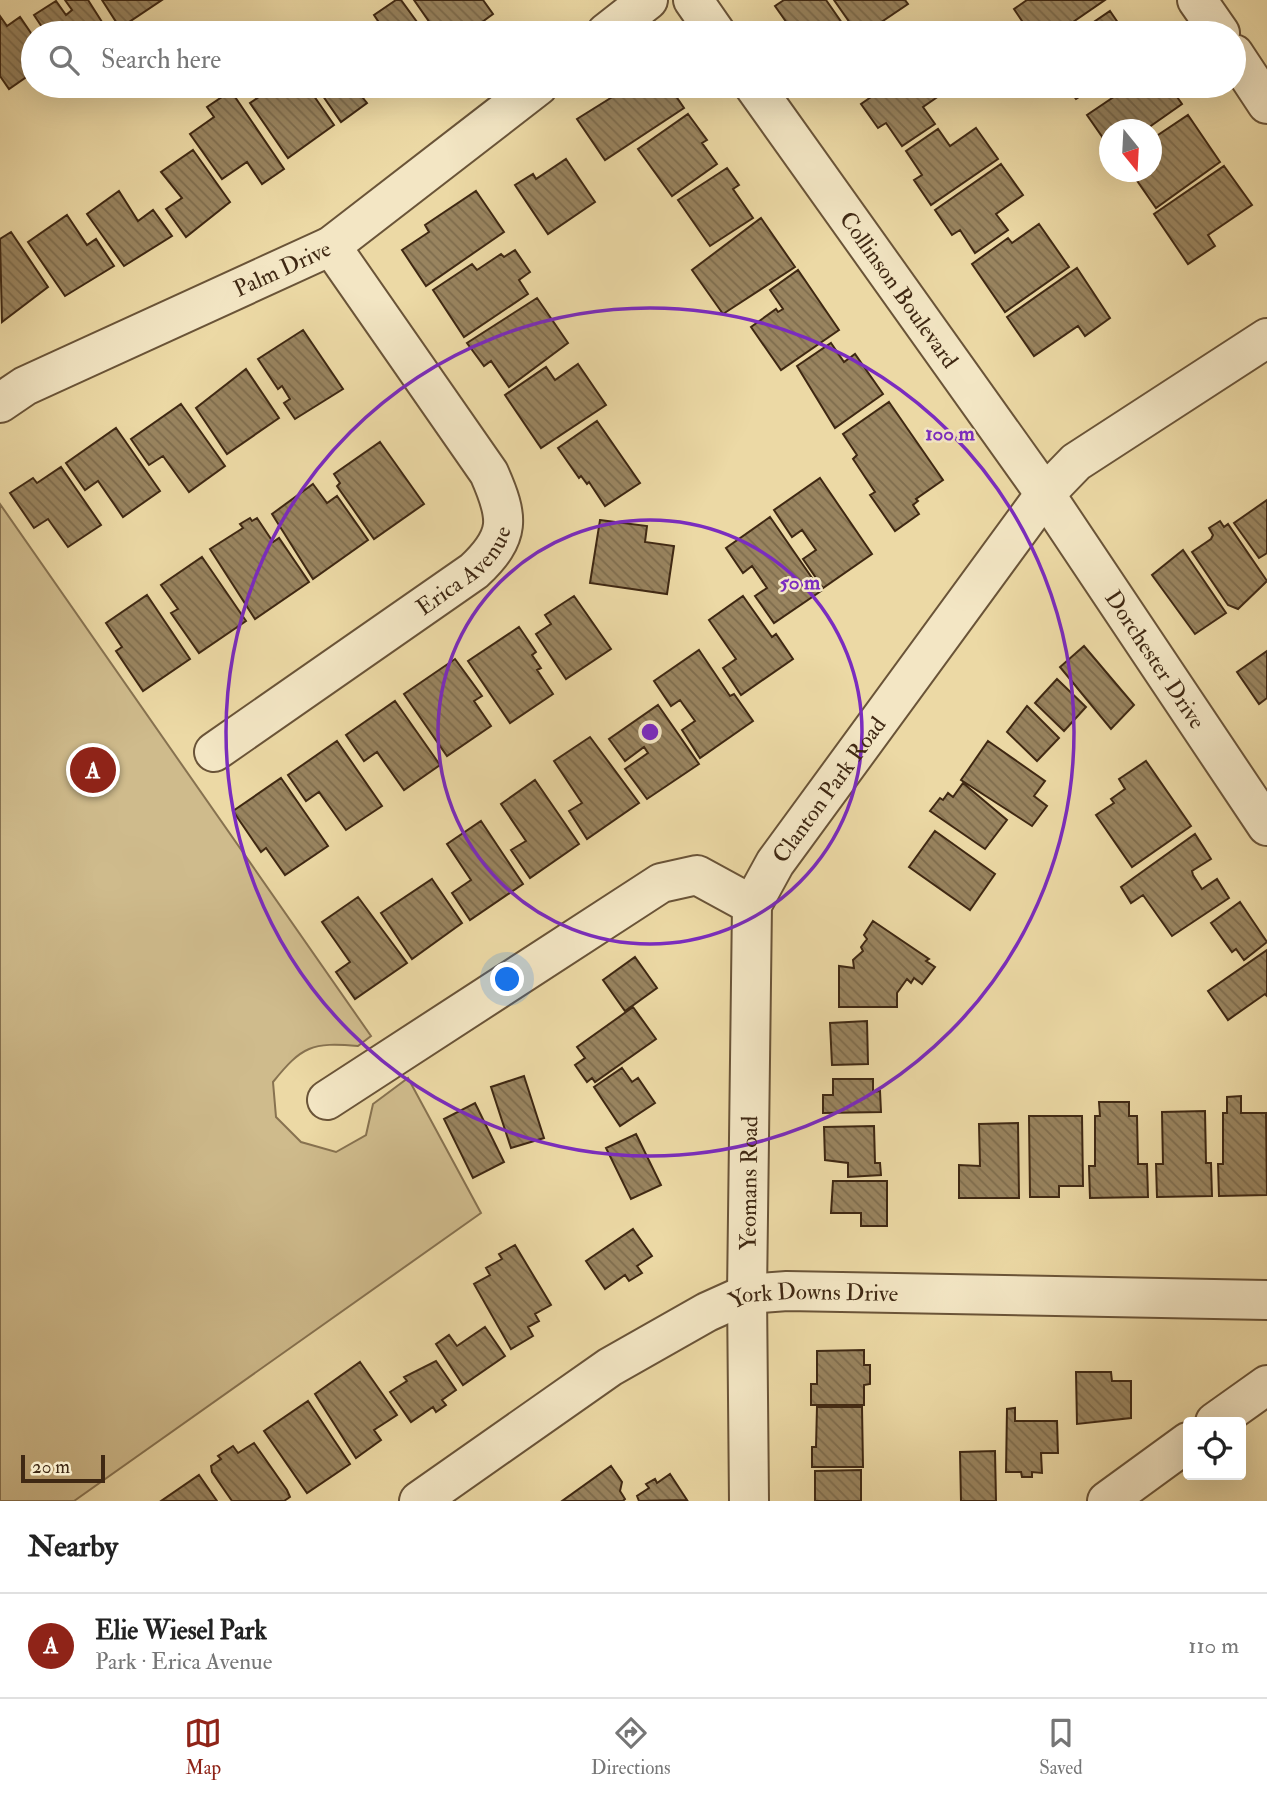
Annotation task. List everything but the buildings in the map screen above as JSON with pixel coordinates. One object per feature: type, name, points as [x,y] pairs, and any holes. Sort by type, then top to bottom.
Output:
[{"type":"street","points":[[622,21],[649,0]]},
{"type":"street","points":[[693,0],[708,21]]},
{"type":"street","points":[[1197,0],[1212,21]]},
{"type":"street","points":[[1246,72],[1267,104]]},
{"type":"street","name":"Palm Drive","points":[[0,403],[25,386],[331,246],[522,98]]},
{"type":"street","name":"Collinson Boulevard","points":[[763,98],[1045,494]]},
{"type":"street","name":"Erica Avenue","points":[[214,752],[474,571],[495,551],[502,531],[503,505],[489,473],[331,246]]},
{"type":"street","name":"Clanton Park Road","points":[[752,905],[775,863],[1045,494],[1076,462],[1267,338]]},
{"type":"street","name":"Dorchester Drive","points":[[1045,494],[1267,825]]},
{"type":"street","points":[[327,1100],[661,883],[697,875],[752,905]]},
{"type":"street","name":"Yeomans Road","points":[[750,1501],[747,1294],[752,905]]},
{"type":"street","name":"York Downs Drive","points":[[419,1501],[610,1367],[707,1312],[747,1294],[787,1291],[1267,1300]]},
{"type":"street","points":[[1222,1417],[1267,1385]]},
{"type":"street","points":[[1107,1501],[1183,1446]]},
{"type":"shaded area","points":[[0,504],[371,1036],[358,1046],[329,1045],[309,1049],[292,1061],[273,1082],[276,1117],[301,1142],[336,1152],[366,1135],[373,1104],[408,1078],[481,1213],[74,1501],[0,1501]]},
{"type":"place","name":"Elie Wiesel Park","points":[[93,770]]}]
